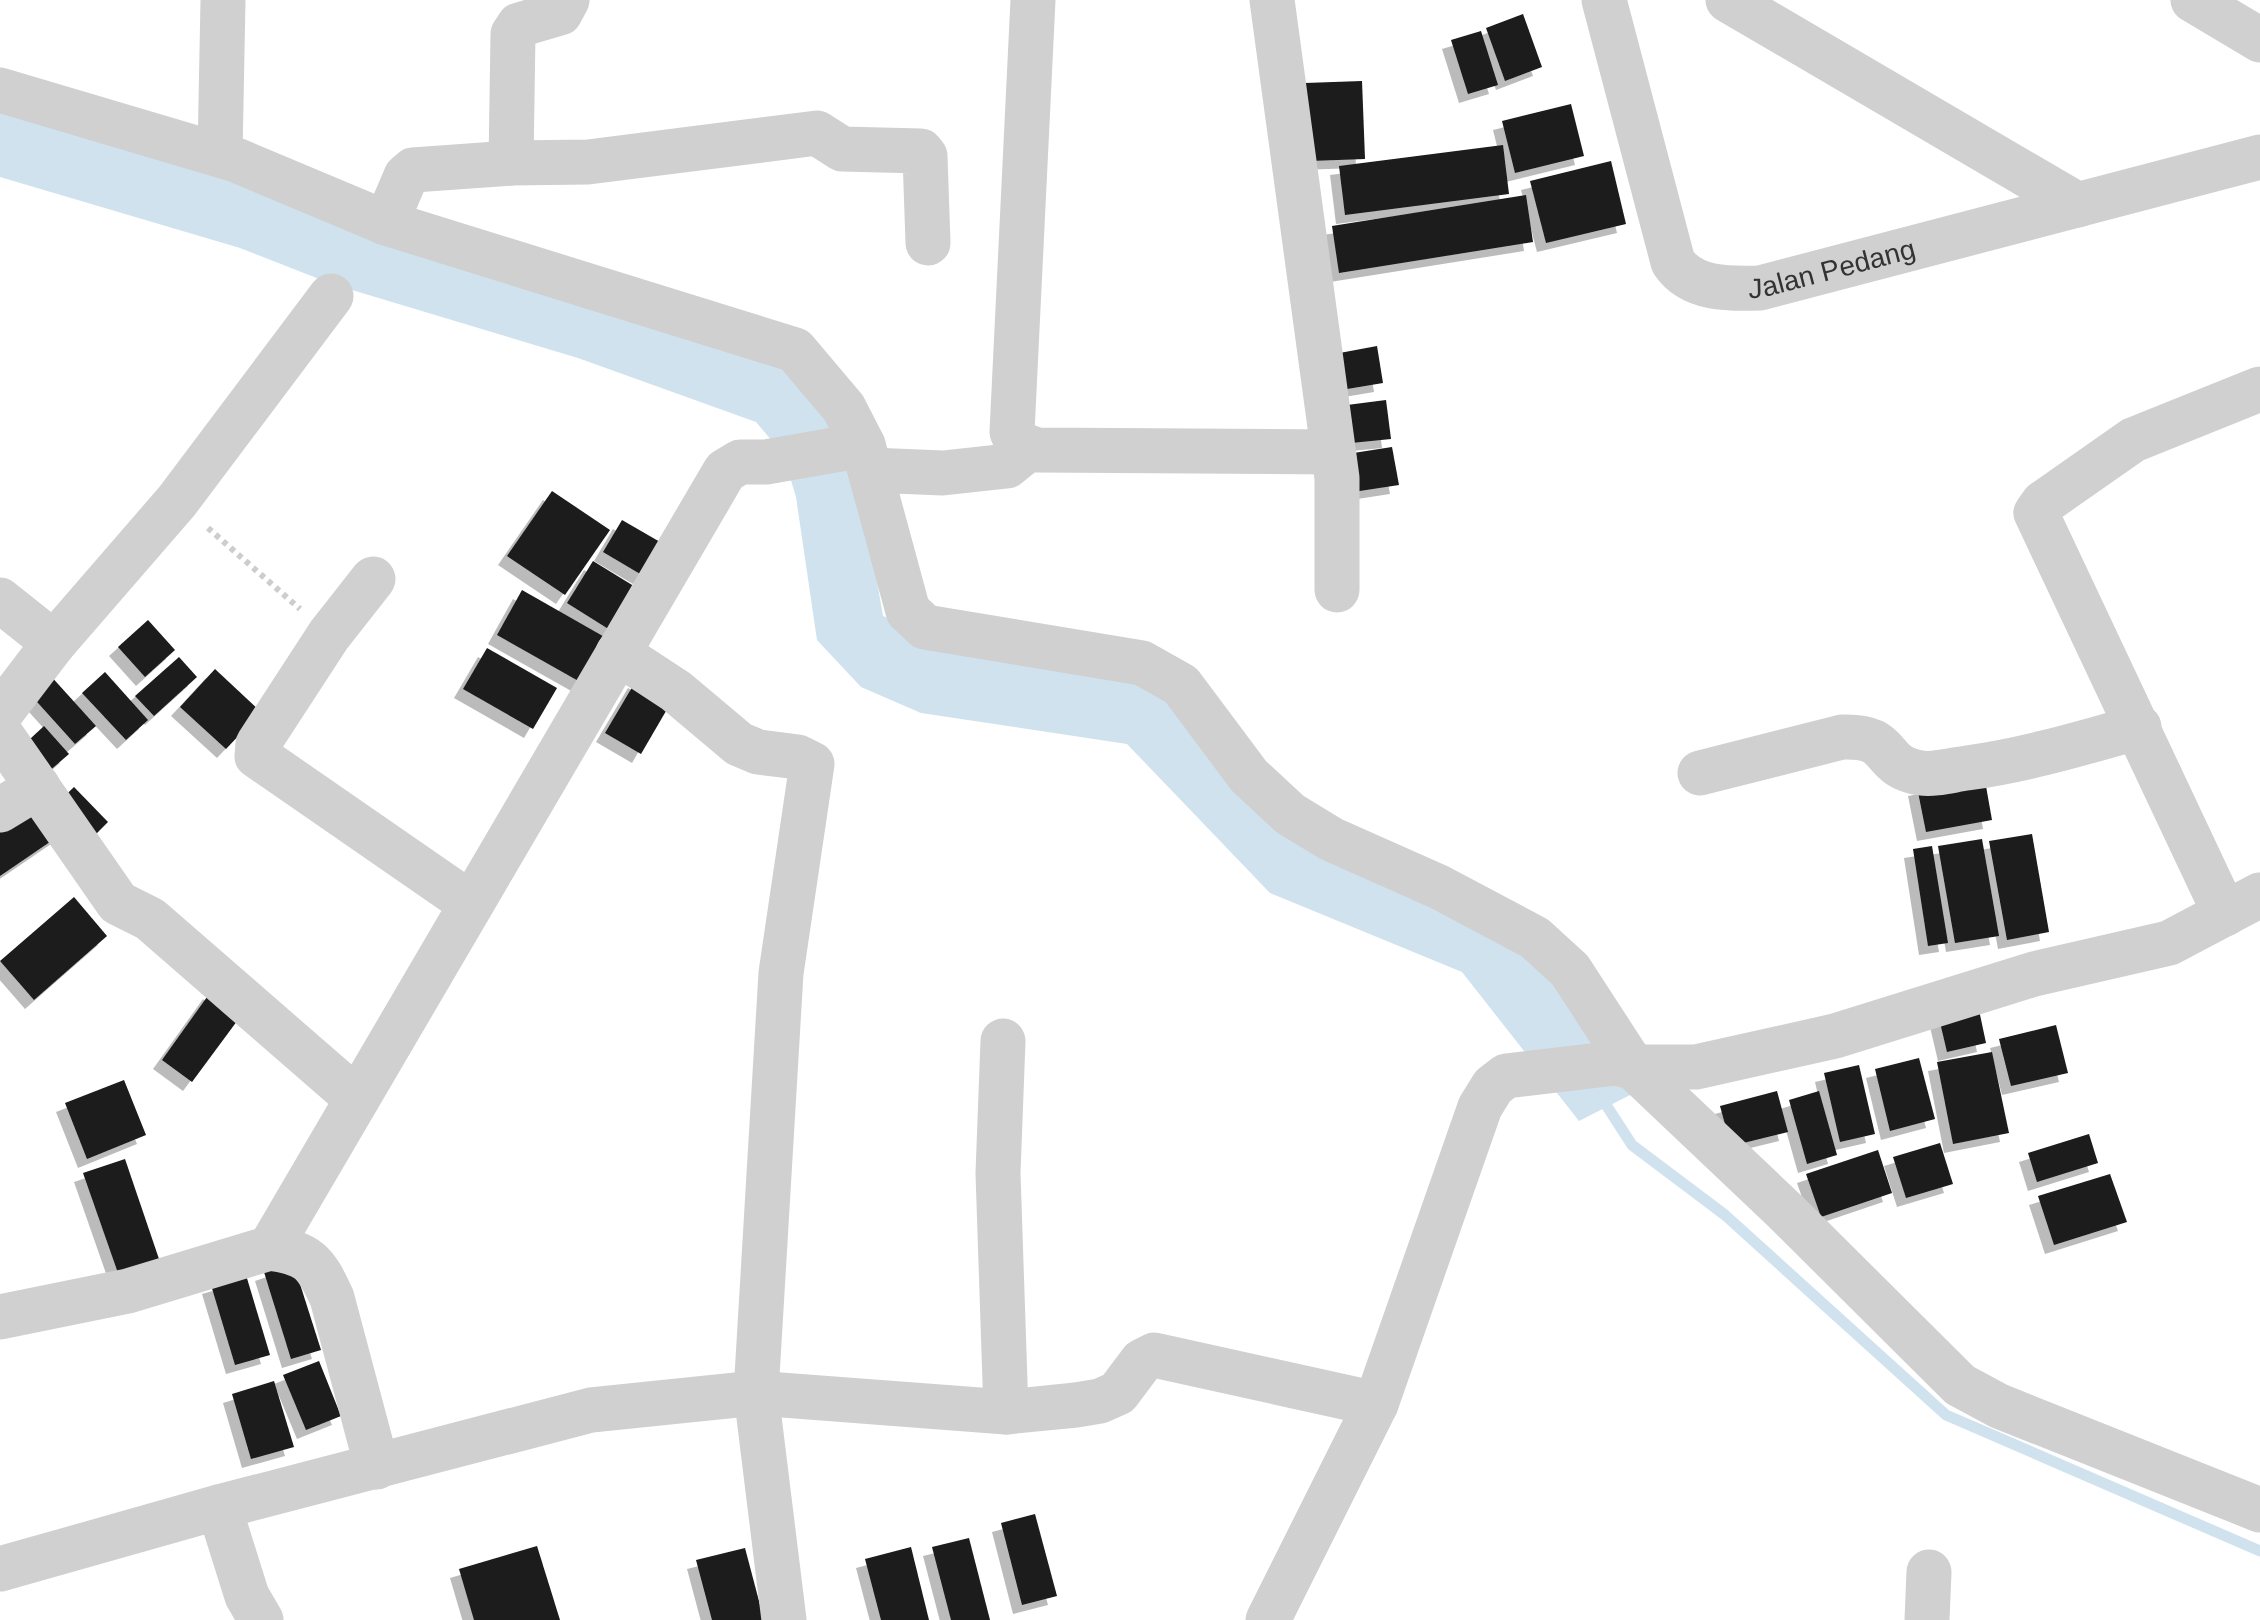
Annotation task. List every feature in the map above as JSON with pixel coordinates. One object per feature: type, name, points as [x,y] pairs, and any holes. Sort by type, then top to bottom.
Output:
[{"type":"street","points":[[220,156],[223,0]]},
{"type":"street","points":[[511,163],[513,34],[519,26],[560,14],[568,0]]},
{"type":"street","points":[[1033,0],[1012,432],[1017,443],[1028,449],[1334,452]]},
{"type":"street","points":[[1272,0],[1337,478],[1336,590]]},
{"type":"street","name":"Jalan Pedang","points":[[1604,0],[1673,262],[1682,276],[1719,287],[1760,288],[2260,158]]},
{"type":"street","points":[[1728,0],[2078,205]]},
{"type":"street","points":[[2193,0],[2260,40]]},
{"type":"street","points":[[0,90],[220,156],[386,223],[795,350],[844,408],[908,611],[924,627],[1142,662],[1165,673],[1181,685],[1249,776],[1290,814],[1331,839],[1438,887],[1534,938],[1570,970],[1624,1065],[1786,1212],[1960,1385],[1999,1406],[2260,1510]]},
{"type":"street","points":[[386,223],[408,172],[511,163],[588,162],[817,132],[842,149],[921,150],[925,156],[928,243]]},
{"type":"street","points":[[0,714],[54,643],[176,501],[331,296]]},
{"type":"street","points":[[1268,1620],[1376,1404],[1480,1107],[1493,1086],[1506,1076],[1624,1065],[1696,1067],[1835,1036],[2034,974],[2168,943],[2242,904],[2139,727],[2036,513],[2043,503],[2133,440],[2260,389]]},
{"type":"street","points":[[270,1248],[725,471],[740,462],[861,454],[943,473],[1008,466],[1028,449]]},
{"type":"street","points":[[373,579],[329,634],[258,744],[257,756],[471,904]]},
{"type":"street","points":[[0,600],[54,643]]},
{"type":"street","points":[[618,653],[676,691],[739,744],[758,752],[798,757],[812,764],[781,973],[756,1393],[784,1620]]},
{"type":"street","points":[[1700,773],[1842,736],[1862,736],[1877,740],[1896,765],[1926,774],[2016,761],[2139,727]]},
{"type":"street","points":[[0,733],[19,799],[118,903],[150,919],[357,1099]]},
{"type":"street","points":[[1004,1041],[998,1173],[1006,1412]]},
{"type":"street","points":[[0,1318],[128,1291],[270,1248],[300,1252],[322,1275],[332,1298],[377,1467]]},
{"type":"street","points":[[0,1569],[218,1507],[591,1410],[756,1393],[1006,1412],[1100,1401],[1118,1393],[1142,1361],[1154,1355],[1376,1404]]},
{"type":"street","points":[[218,1507],[247,1596],[261,1620]]},
{"type":"street","points":[[1927,1620],[1929,1572]]},
{"type":"path","points":[[176,501],[329,634]]},
{"type":"water","points":[[0,109],[787,354],[828,406],[864,506],[883,616],[937,638],[1114,676],[1182,696],[1232,773],[1524,940],[1632,1094],[1579,1121],[1462,972],[1270,893],[1127,744],[921,713],[861,687],[817,640],[796,497],[783,454],[756,422],[578,358],[332,284],[240,248],[0,177]]},
{"type":"building","points":[[1523,14],[1542,67],[1505,81],[1486,28]]},
{"type":"building","points":[[1481,31],[1498,85],[1468,94],[1451,40]]},
{"type":"building","points":[[1362,81],[1365,159],[1309,161],[1305,83]]},
{"type":"building","points":[[1571,104],[1584,156],[1515,173],[1502,121]]},
{"type":"building","points":[[1503,145],[1509,194],[1345,215],[1339,166]]},
{"type":"building","points":[[1611,161],[1626,224],[1546,243],[1530,181]]},
{"type":"building","points":[[1526,195],[1533,242],[1339,273],[1332,226]]},
{"type":"building","points":[[1377,346],[1383,383],[1335,391],[1329,355]]},
{"type":"building","points":[[1386,400],[1391,439],[1351,443],[1347,405]]},
{"type":"building","points":[[1392,447],[1399,485],[1353,492],[1347,454]]},
{"type":"building","points":[[552,491],[610,530],[565,595],[507,556]]},
{"type":"building","points":[[622,520],[667,546],[647,578],[603,552]]},
{"type":"building","points":[[593,561],[637,588],[610,630],[567,603]]},
{"type":"building","points":[[522,590],[608,639],[582,683],[497,635]]},
{"type":"building","points":[[148,620],[175,650],[145,677],[118,647]]},
{"type":"building","points":[[487,648],[557,688],[533,729],[463,689]]},
{"type":"building","points":[[179,657],[197,677],[154,716],[135,696]]},
{"type":"building","points":[[215,669],[261,712],[226,749],[180,707]]},
{"type":"building","points":[[105,672],[148,720],[126,740],[82,693]]},
{"type":"building","points":[[49,674],[96,726],[75,744],[29,693]]},
{"type":"building","points":[[637,679],[673,699],[641,754],[605,733]]},
{"type":"building","points":[[44,726],[69,754],[40,779],[16,752]]},
{"type":"building","points":[[1984,775],[1992,820],[1926,832],[1917,787]]},
{"type":"building","points":[[74,787],[108,822],[86,844],[52,808]]},
{"type":"building","points":[[33,795],[60,835],[0,876],[0,818]]},
{"type":"building","points":[[2032,834],[2049,932],[2007,940],[1989,841]]},
{"type":"building","points":[[1982,839],[1999,936],[1955,943],[1938,846]]},
{"type":"building","points":[[1932,846],[1948,943],[1928,946],[1913,849]]},
{"type":"building","points":[[74,897],[107,936],[34,1000],[0,961]]},
{"type":"building","points":[[212,990],[243,1013],[192,1082],[162,1060]]},
{"type":"building","points":[[1979,1010],[1986,1043],[1947,1052],[1939,1018]]},
{"type":"building","points":[[2056,1025],[2068,1073],[2011,1086],[1999,1039]]},
{"type":"building","points":[[1992,1052],[2009,1133],[1953,1144],[1937,1062]]},
{"type":"building","points":[[1919,1058],[1935,1119],[1890,1131],[1875,1069]]},
{"type":"building","points":[[1859,1065],[1875,1134],[1840,1142],[1824,1073]]},
{"type":"building","points":[[124,1080],[146,1135],[87,1159],[65,1103]]},
{"type":"building","points":[[1777,1091],[1788,1132],[1731,1146],[1720,1106]]},
{"type":"building","points":[[1819,1091],[1837,1155],[1807,1164],[1789,1100]]},
{"type":"building","points":[[2089,1134],[2098,1163],[2037,1182],[2028,1153]]},
{"type":"building","points":[[1940,1143],[1953,1184],[1906,1198],[1893,1157]]},
{"type":"building","points":[[1878,1150],[1892,1193],[1821,1217],[1806,1174]]},
{"type":"building","points":[[125,1159],[159,1259],[118,1273],[83,1173]]},
{"type":"building","points":[[2110,1174],[2127,1222],[2054,1245],[2038,1196]]},
{"type":"building","points":[[293,1262],[321,1350],[291,1359],[264,1272]]},
{"type":"building","points":[[246,1275],[270,1355],[235,1365],[211,1285]]},
{"type":"building","points":[[319,1361],[341,1416],[306,1430],[283,1375]]},
{"type":"building","points":[[274,1381],[294,1447],[251,1459],[232,1394]]},
{"type":"building","points":[[1035,1514],[1057,1596],[1022,1605],[1001,1523]]},
{"type":"building","points":[[969,1538],[990,1620],[951,1620],[932,1547]]},
{"type":"building","points":[[537,1546],[560,1620],[474,1620],[459,1569]]},
{"type":"building","points":[[911,1547],[929,1620],[881,1620],[865,1559]]},
{"type":"building","points":[[745,1548],[764,1620],[712,1620],[696,1560]]},
{"type":"waterway","points":[[1601,1097],[1632,1145],[1725,1215],[1946,1415],[2260,1551]]}]
